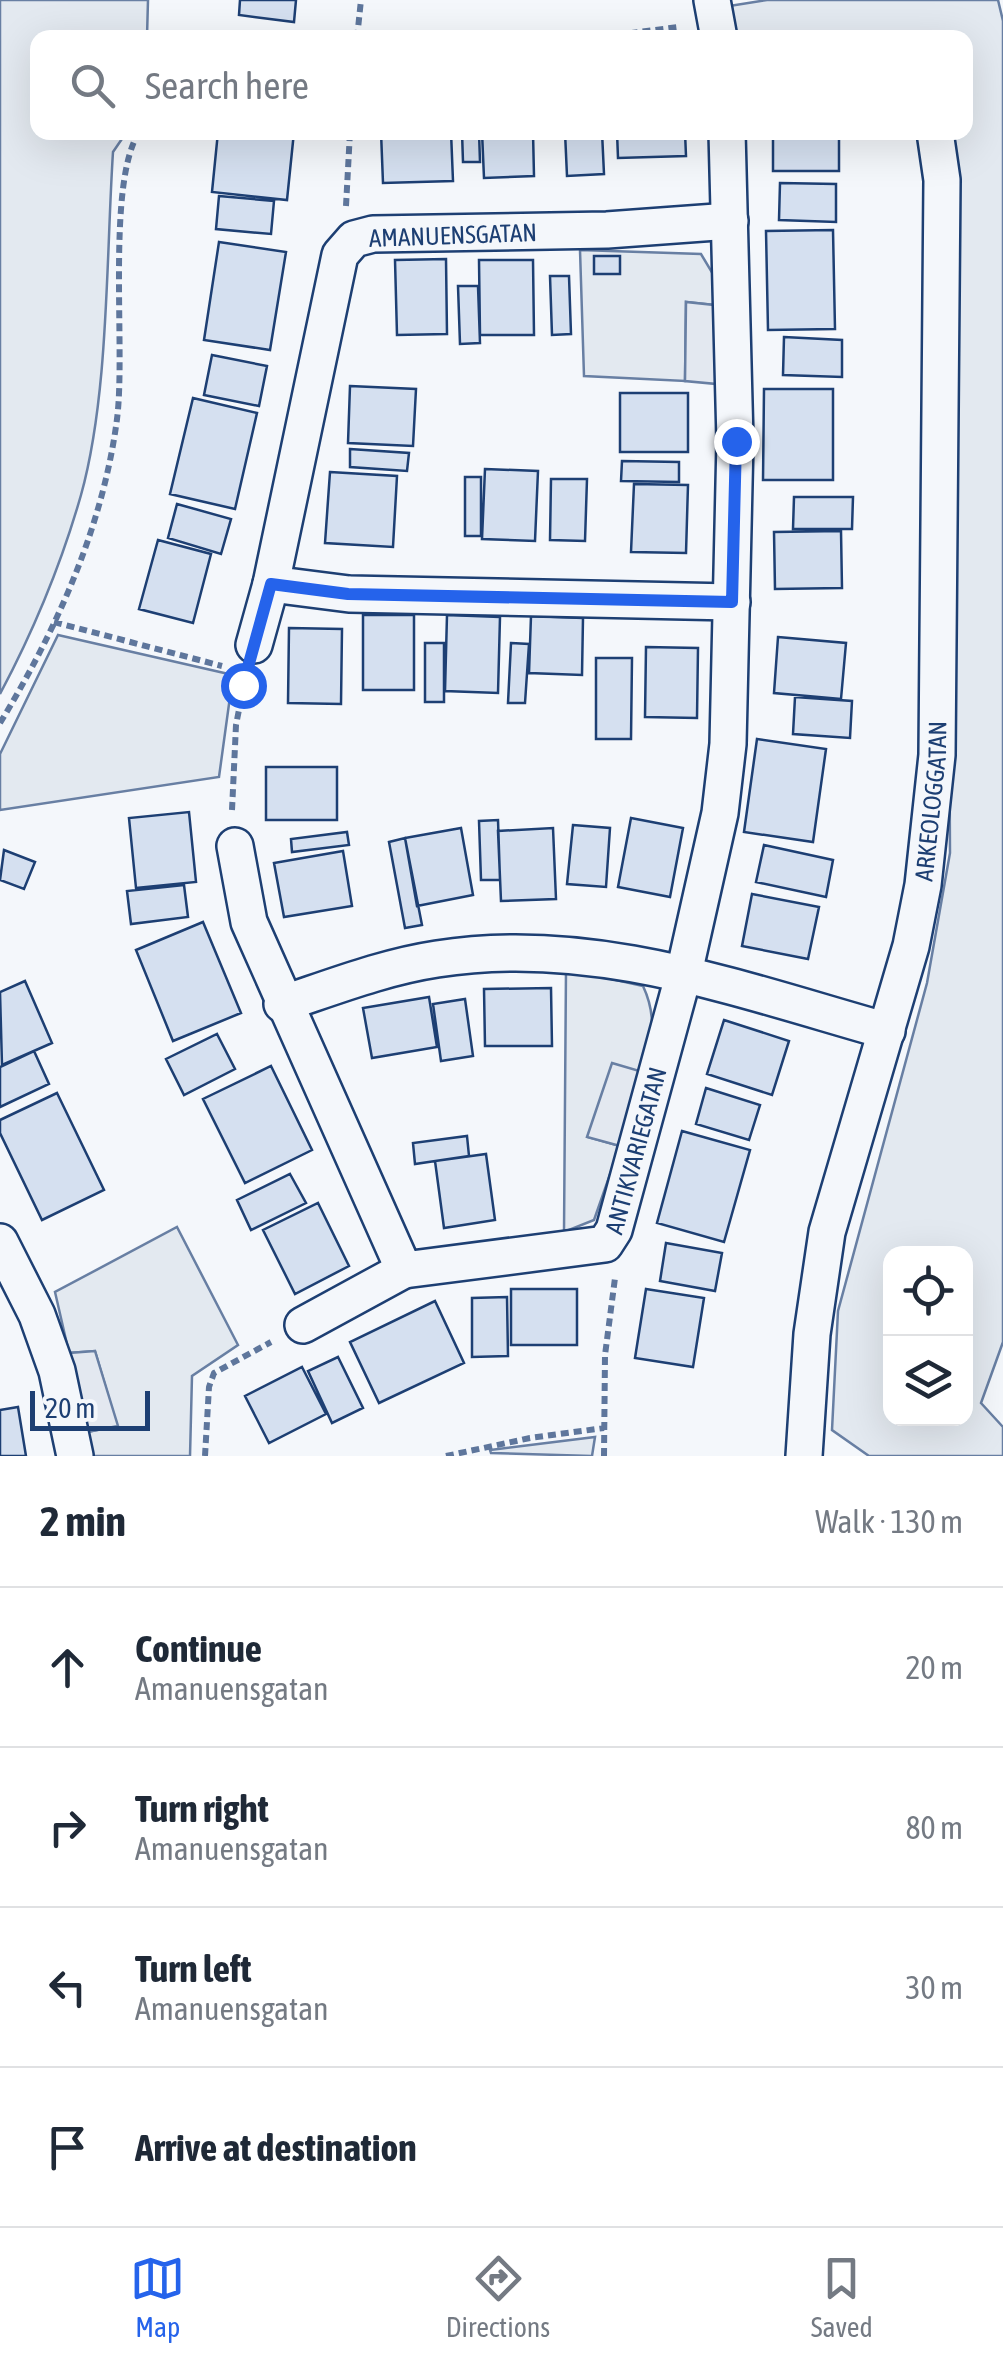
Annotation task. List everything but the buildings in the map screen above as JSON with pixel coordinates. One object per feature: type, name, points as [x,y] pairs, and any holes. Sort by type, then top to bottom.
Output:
[{"type":"street","points":[[684,973],[720,813],[732,686],[736,441],[728,140]]},
{"type":"street","name":"ARKEOLOGGATAN","points":[[804,1456],[812,1334],[828,1232],[887,1032],[923,885],[937,754],[942,180],[936,140]]},
{"type":"street","name":"AMANUENSGATAN","points":[[250,659],[271,584],[340,255],[354,239],[373,234],[608,230],[730,221]]},
{"type":"street","points":[[271,584],[348,594],[732,602]]},
{"type":"street","points":[[236,846],[250,922],[282,1004],[404,1270]]},
{"type":"street","points":[[282,1004],[378,972],[487,953],[605,959],[684,973],[887,1032]]},
{"type":"street","name":"ANTIKVARIEGATAN","points":[[303,1325],[404,1270],[605,1244],[614,1230],[684,973]]},
{"type":"street","points":[[4,1260],[37,1315],[57,1371],[75,1456]]},
{"type":"path","points":[[359,30],[361,0]]},
{"type":"path","points":[[647,30],[716,20]]},
{"type":"path","points":[[0,723],[54,622],[96,512],[117,418],[123,177],[135,140]]},
{"type":"path","points":[[349,140],[344,198],[354,239]]},
{"type":"path","points":[[54,622],[250,659],[232,765],[236,846]]},
{"type":"path","points":[[604,1456],[605,1354],[616,1273],[605,1244]]},
{"type":"path","points":[[206,1456],[209,1387],[214,1373],[303,1325]]},
{"type":"path","points":[[446,1456],[530,1438],[604,1428]]},
{"type":"shaded area","points":[[0,0],[148,0],[147,30],[30,30],[30,140],[121,140],[113,152],[102,370],[90,456],[56,572],[0,694]]},
{"type":"shaded area","points":[[767,0],[998,0],[1003,21],[1003,1342],[981,1403],[1003,1427],[1003,1456],[869,1456],[832,1430],[838,1311],[927,983],[950,853],[946,140],[973,140],[973,30],[730,30],[723,7]]},
{"type":"shaded area","points":[[580,250],[701,254],[713,274],[714,305],[686,302],[685,381],[584,376]]},
{"type":"shaded area","points":[[686,302],[714,305],[717,384],[685,381]]},
{"type":"shaded area","points":[[58,635],[233,675],[219,777],[0,810],[0,754]]},
{"type":"shaded area","points":[[566,969],[643,986],[651,1008],[652,1029],[641,1068],[588,1137],[620,1146],[594,1220],[564,1232]]},
{"type":"shaded area","points":[[612,1063],[643,1072],[620,1146],[587,1137]]},
{"type":"shaded area","points":[[177,1227],[238,1345],[192,1376],[190,1456],[89,1456],[87,1432],[117,1426],[95,1351],[69,1353],[55,1292]]},
{"type":"shaded area","points":[[95,1351],[118,1426],[87,1432],[69,1353]]},
{"type":"shaded area","points":[[595,1437],[592,1456],[490,1450]]},
{"type":"route","points":[[243,685],[271,584],[348,594],[732,602],[736,441]]}]
